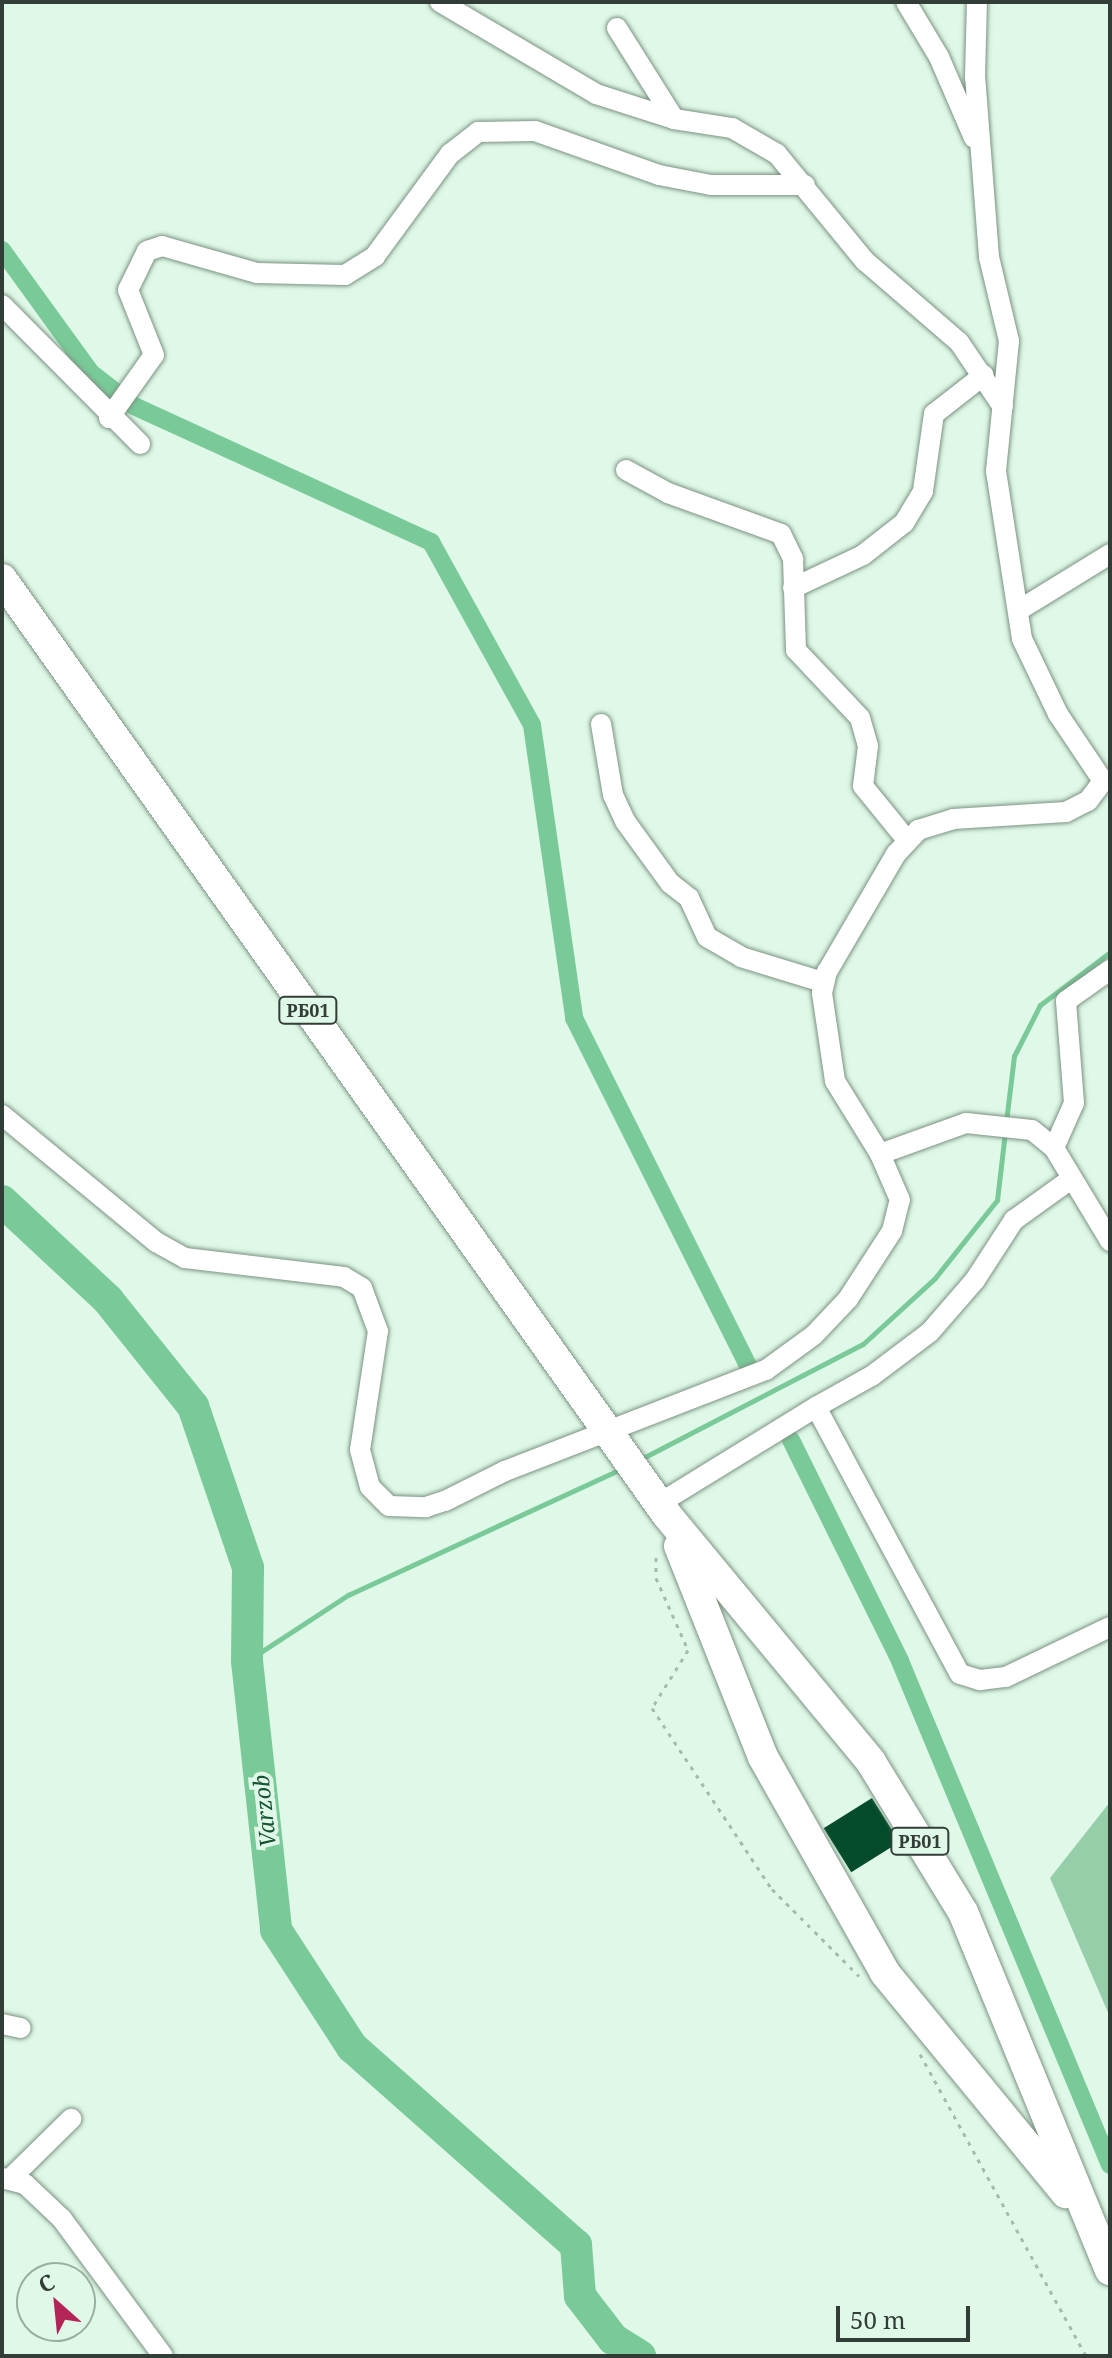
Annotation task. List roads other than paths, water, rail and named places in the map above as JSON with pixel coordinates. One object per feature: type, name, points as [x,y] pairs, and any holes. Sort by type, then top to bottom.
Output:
[{"type":"highway","name":"РБ01","points":[[2,579],[659,1502],[871,1762],[963,1912],[1110,2270]]},
{"type":"highway","name":"РБ01","points":[[659,1502],[763,1757],[885,1973],[1088,2219]]},
{"type":"street","points":[[440,2],[596,94],[674,119],[740,132],[777,154],[865,261],[934,315],[984,375],[1003,407]]},
{"type":"street","points":[[906,2],[939,57],[980,151]]},
{"type":"street","points":[[2,1115],[156,1242],[185,1258],[344,1277],[362,1288],[378,1331],[360,1450],[370,1487],[389,1506],[436,1504],[612,1437],[766,1370],[814,1335],[878,1256],[898,1216],[896,1185],[835,1081],[823,982],[906,839],[953,819],[1066,812],[1101,789],[1101,774],[1030,662],[996,471],[1009,341],[989,257],[980,151],[977,2]]},
{"type":"street","points":[[617,28],[674,119]]},
{"type":"street","points":[[111,414],[144,373],[153,345],[128,290],[147,251],[162,246],[257,273],[345,275],[375,256],[450,154],[478,132],[535,131],[659,175],[711,185],[805,185]]},
{"type":"street","points":[[2,305],[140,444]]},
{"type":"street","points":[[793,588],[863,555],[904,523],[923,491],[934,414],[984,375]]},
{"type":"street","points":[[626,470],[668,493],[781,534],[793,559],[796,650],[860,718],[868,746],[863,786],[906,839]]},
{"type":"street","points":[[1019,610],[1110,554]]},
{"type":"street","points":[[601,724],[613,795],[625,821],[670,883],[689,898],[707,937],[741,957],[823,982]]},
{"type":"street","points":[[1054,1148],[1074,1103],[1066,1001],[1110,970]]},
{"type":"street","points":[[880,1154],[966,1123],[1017,1125],[1044,1136],[1054,1148],[1110,1241]]},
{"type":"street","points":[[659,1502],[873,1375],[930,1332],[975,1280],[1014,1220],[1071,1179]]},
{"type":"street","points":[[816,1407],[960,1674],[980,1680],[1006,1677],[1110,1627]]},
{"type":"street","points":[[71,2119],[6,2178],[40,2195],[62,2219],[163,2356]]},
{"type":"waterway","points":[[2,250],[91,373],[134,406],[431,542],[532,725],[574,1018],[752,1373]]},
{"type":"waterway","points":[[1006,1122],[1014,1056],[1040,1005],[1110,952]]},
{"type":"waterway","points":[[639,1460],[863,1344],[935,1278],[997,1200],[1005,1132]]},
{"type":"waterway","name":"Varzob","points":[[2,1201],[108,1300],[193,1406],[248,1568],[247,1661],[276,1930],[352,2047],[576,2245],[580,2296],[613,2339],[640,2356]]},
{"type":"waterway","points":[[791,1440],[900,1661],[1110,2165]]},
{"type":"waterway","points":[[247,1661],[348,1595],[623,1468]]}]
